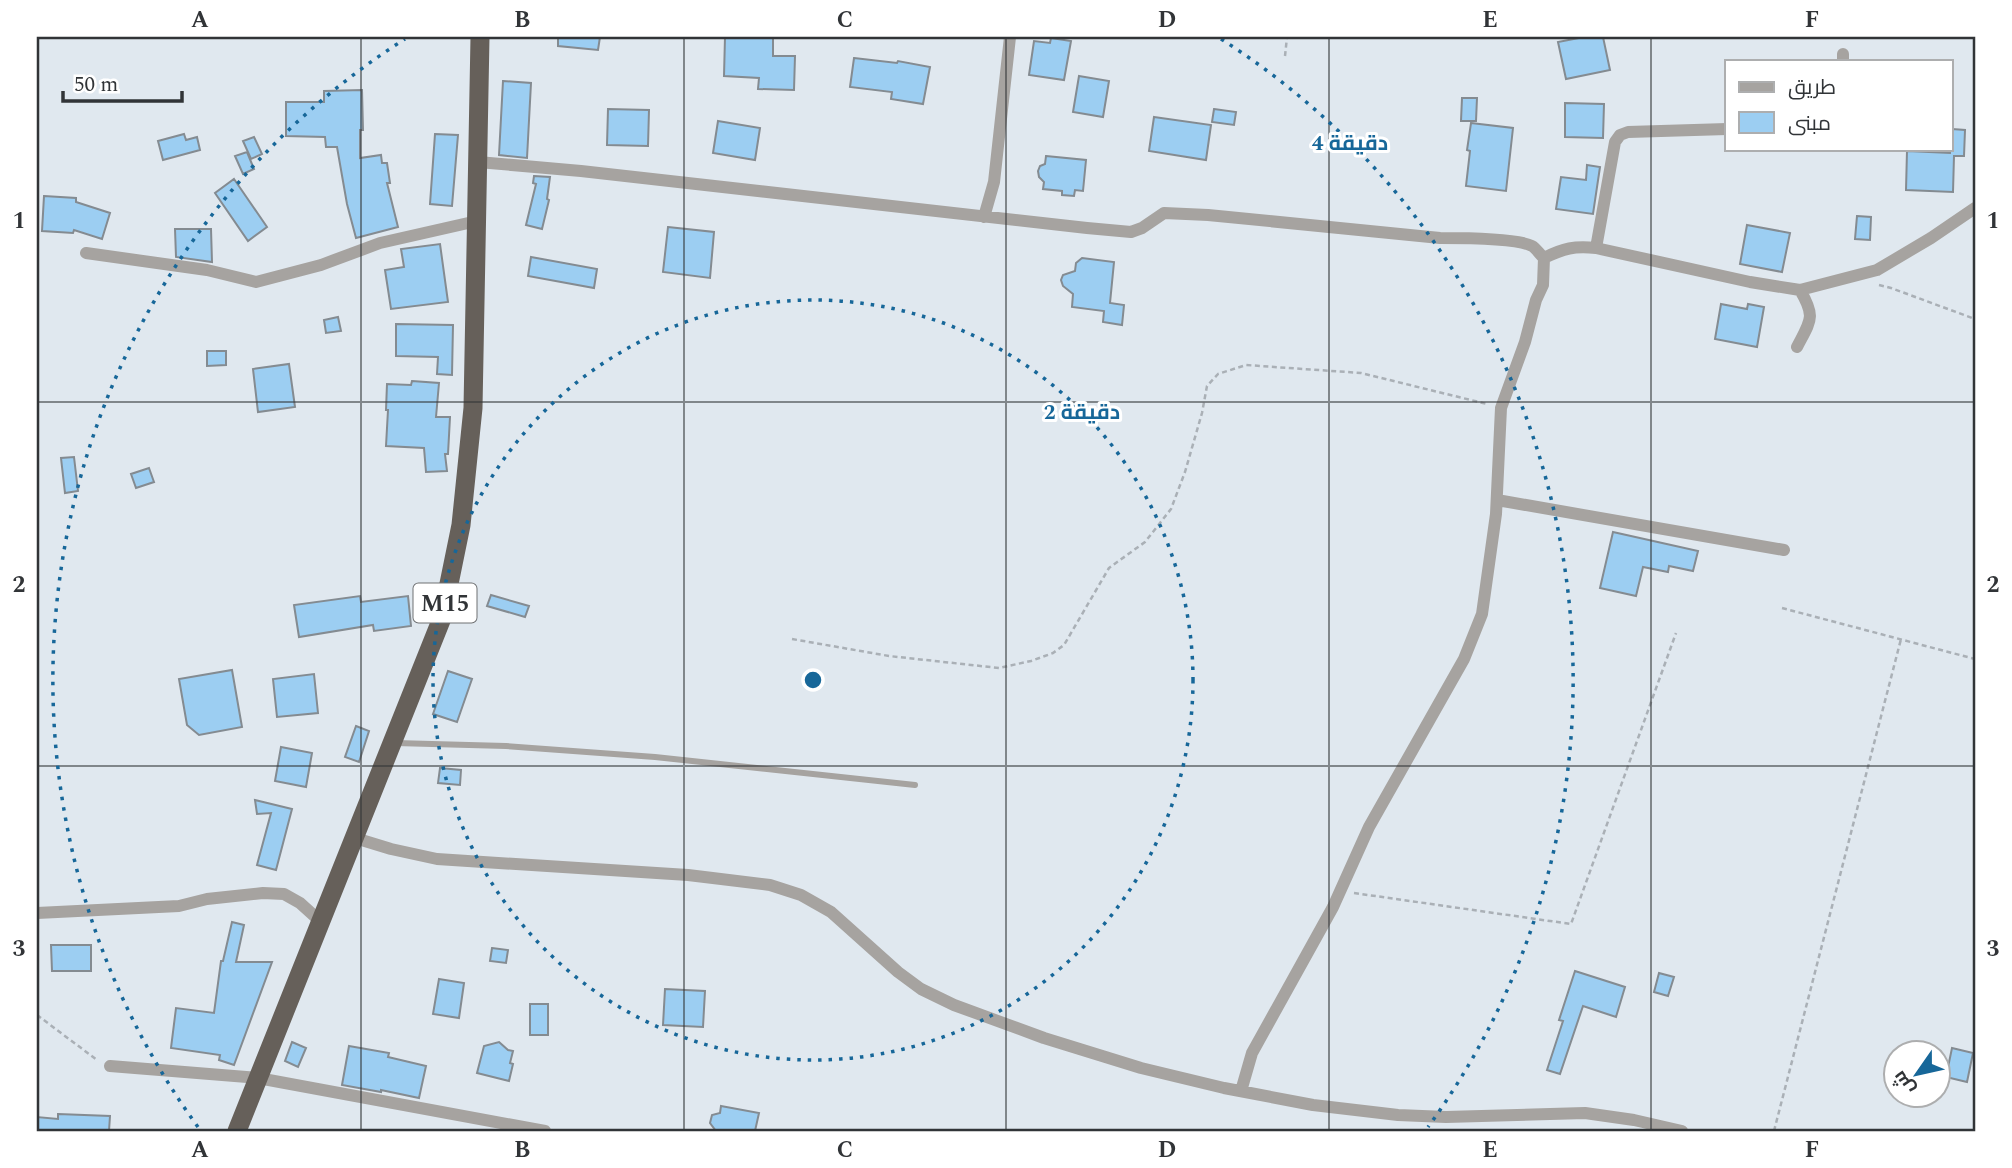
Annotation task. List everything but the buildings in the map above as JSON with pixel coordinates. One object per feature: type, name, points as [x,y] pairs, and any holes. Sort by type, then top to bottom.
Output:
[{"type":"highway","name":"M15","points":[[237,1131],[442,618],[461,525],[473,408],[480,37]]},
{"type":"street","points":[[984,216],[993,182],[1010,37]]},
{"type":"street","points":[[1597,248],[1615,142],[1620,135],[1628,132],[1725,129]]},
{"type":"street","points":[[478,162],[1130,232],[1142,228],[1164,213],[1440,238],[1517,242],[1533,246],[1544,258],[1543,285],[1501,408],[1497,500],[1482,614],[1464,659],[1369,827],[1340,891],[1252,1053],[1241,1091]]},
{"type":"street","points":[[1544,258],[1563,248],[1597,248],[1750,282],[1800,290],[1877,270],[1975,208]]},
{"type":"street","points":[[86,253],[207,270],[256,282],[321,265],[380,243],[477,221]]},
{"type":"street","points":[[1797,346],[1810,323],[1809,306],[1800,290]]},
{"type":"street","points":[[1497,500],[1784,550]]},
{"type":"street","points":[[355,838],[437,859],[688,874],[770,885],[801,895],[831,912],[906,978],[921,989],[954,1005],[1044,1038],[1141,1068],[1241,1091],[1312,1105],[1398,1115],[1446,1117],[1585,1113],[1682,1131]]},
{"type":"street","points":[[37,912],[179,906],[263,893],[284,894],[300,902],[321,922]]},
{"type":"street","points":[[110,1066],[258,1078],[545,1131]]},
{"type":"lane","points":[[393,743],[506,746],[655,757],[915,785]]},
{"type":"path","points":[[1285,55],[1287,37]]},
{"type":"path","points":[[1850,277],[1862,286],[1891,288],[1975,319]]},
{"type":"path","points":[[792,639],[888,656],[999,668],[1053,653],[1064,645],[1109,568],[1146,542],[1171,509],[1185,472],[1207,386],[1218,374],[1246,365],[1361,373],[1501,408]]},
{"type":"path","points":[[1782,608],[1975,659]]},
{"type":"path","points":[[1340,891],[1571,924],[1676,634]]},
{"type":"path","points":[[1774,1131],[1901,639]]},
{"type":"path","points":[[37,1015],[92,1057],[110,1066]]}]
